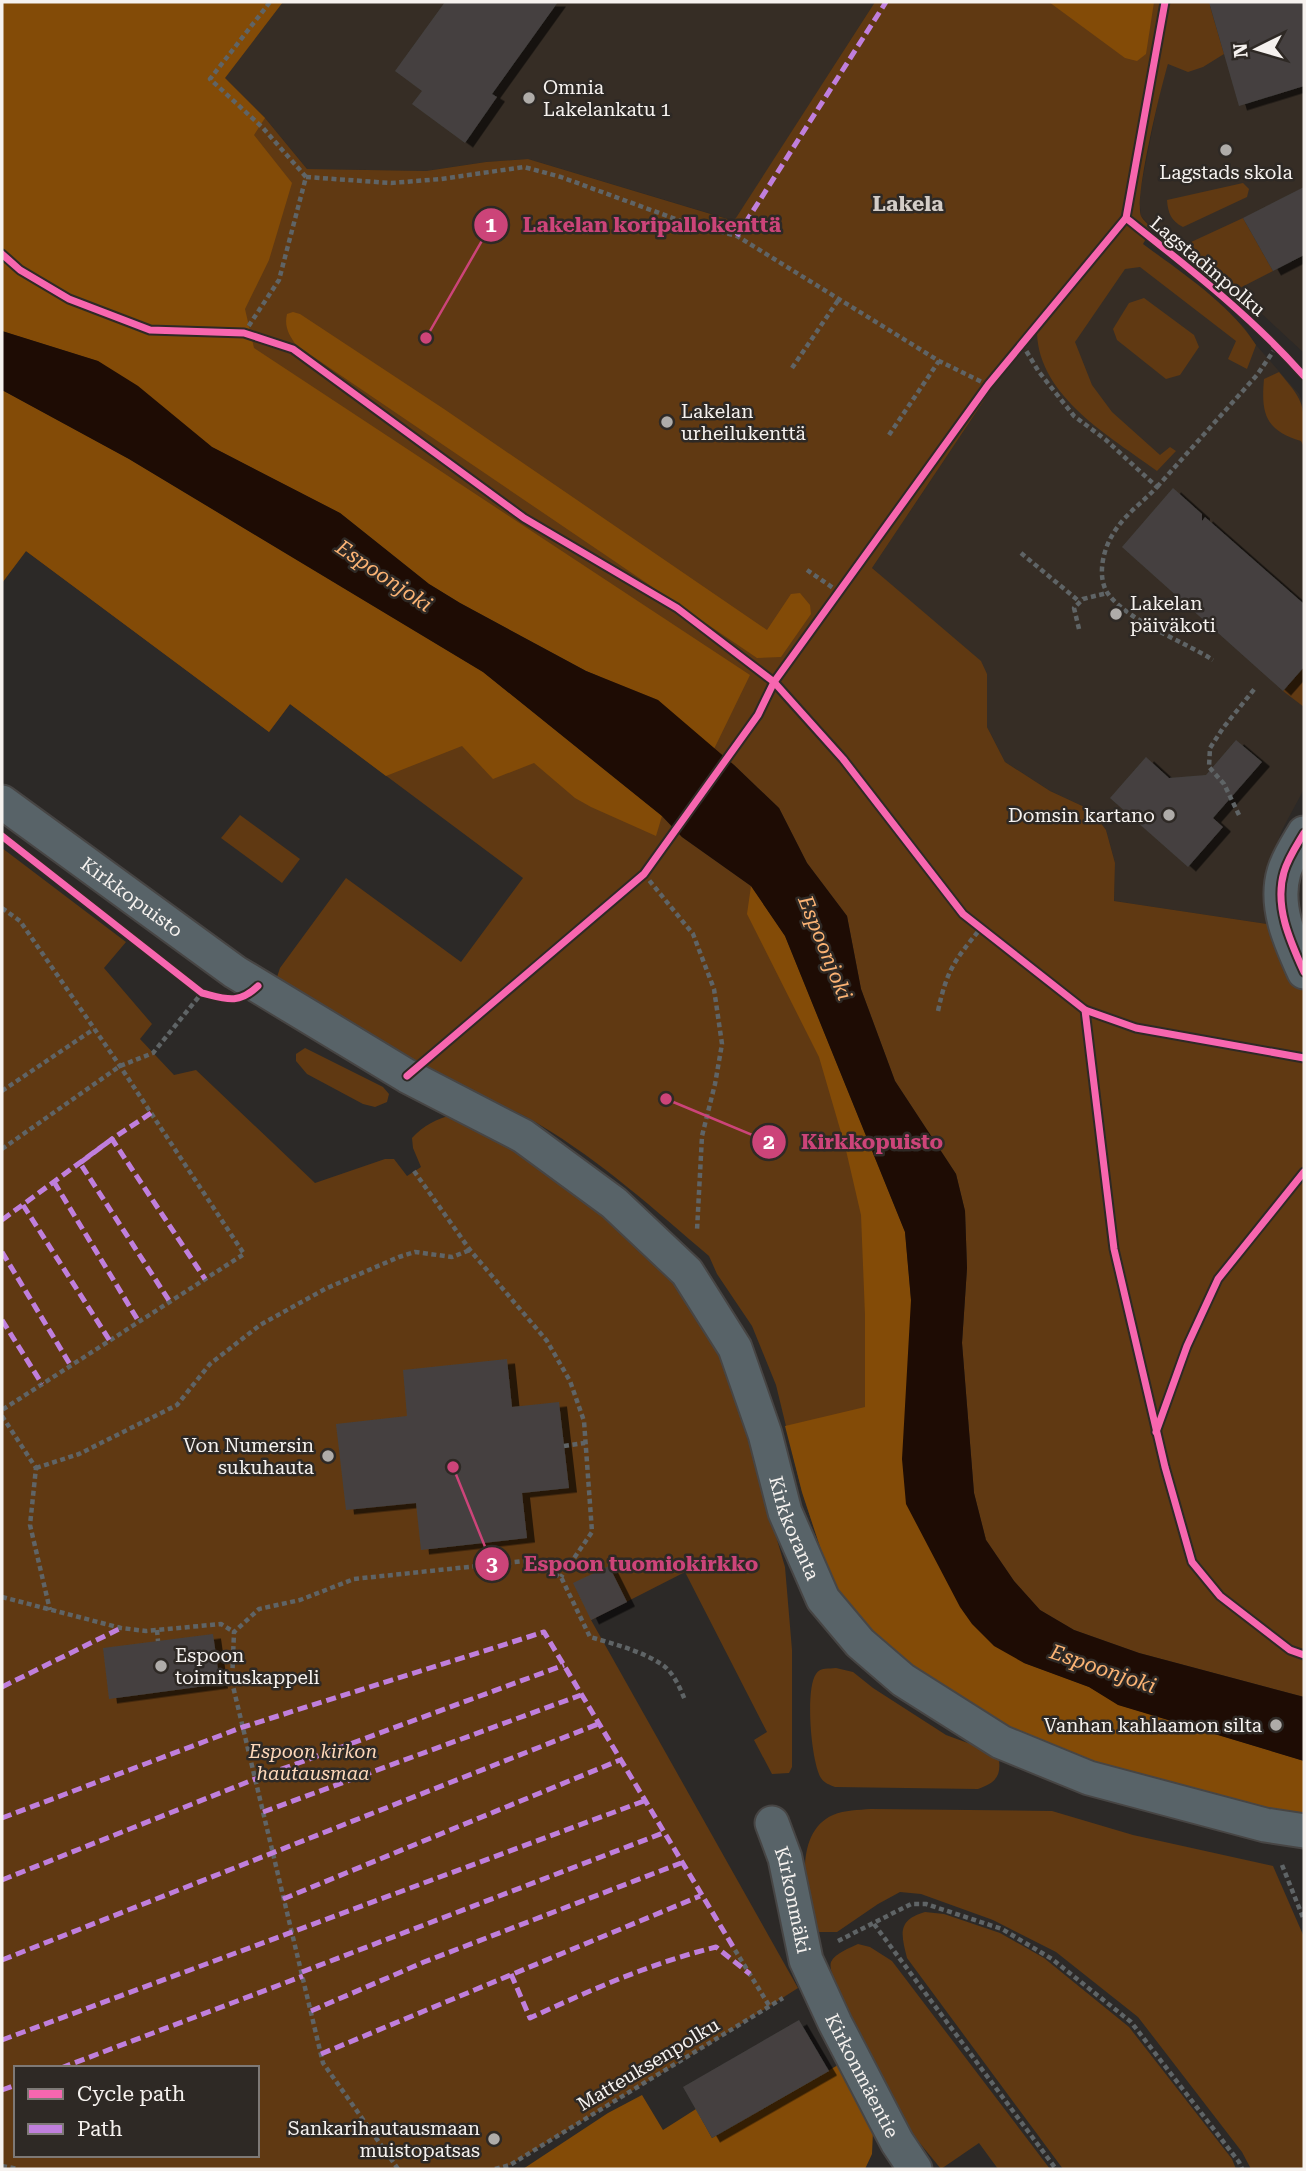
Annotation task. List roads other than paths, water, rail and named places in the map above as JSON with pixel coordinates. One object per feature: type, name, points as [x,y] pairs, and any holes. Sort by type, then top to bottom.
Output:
[{"type":"street","name":"Kirkkopuisto","points":[[2,802],[258,986],[407,1076]]},
{"type":"street","points":[[1304,833],[1284,870],[1280,895],[1288,936],[1304,972]]},
{"type":"street","name":"Kirkkoranta","points":[[407,1076],[523,1136],[614,1203],[687,1272],[735,1348],[765,1434],[785,1512],[823,1599],[860,1643],[903,1680],[1001,1742],[1089,1778],[1265,1825],[1304,1831]]},
{"type":"street","name":"Kirkonmäki","points":[[772,1823],[785,1858],[806,1960],[814,1978]]},
{"type":"street","name":"Kirkonmäentie","points":[[814,1978],[891,2130],[915,2169]]},
{"type":"water","name":"Espoonjoki","points":[[2,331],[98,361],[138,386],[212,447],[340,513],[429,584],[460,603],[586,671],[658,700],[734,765],[779,808],[807,863],[847,916],[861,989],[895,1081],[956,1174],[965,1211],[967,1268],[962,1343],[974,1493],[986,1540],[1014,1581],[1040,1610],[1074,1630],[1139,1653],[1304,1697],[1304,1761],[1118,1705],[1089,1687],[1024,1663],[994,1646],[972,1624],[960,1607],[906,1504],[902,1459],[911,1300],[905,1232],[785,936],[751,886],[682,837],[662,816],[483,672],[129,459],[2,390]]},
{"type":"place","name":"Omnia Lakelankatu 1","points":[[529,98]]},
{"type":"place","name":"Lagstads skola","points":[[1226,150]]},
{"type":"place","name":"Lakelan koripallokenttä","points":[[426,338]]},
{"type":"place","name":"Lakelan urheilukenttä","points":[[667,422]]},
{"type":"place","name":"Lakelan päiväkoti","points":[[1116,614]]},
{"type":"place","name":"Domsin kartano","points":[[1169,815]]},
{"type":"place","name":"Kirkkopuisto","points":[[666,1099]]},
{"type":"place","name":"Von Numersin sukuhauta","points":[[328,1456]]},
{"type":"place","name":"Espoon tuomiokirkko","points":[[453,1467]]},
{"type":"place","name":"Espoon toimituskappeli","points":[[161,1666]]},
{"type":"place","name":"Vanhan kahlaamon silta","points":[[1276,1725]]},
{"type":"place","name":"Sankarihautausmaan muistopatsas","points":[[494,2139]]},
{"type":"district","name":"Lakela","points":[[908,204]]},
{"type":"park label","name":"Espoon kirkon hautausmaa","points":[[313,1762]]}]
